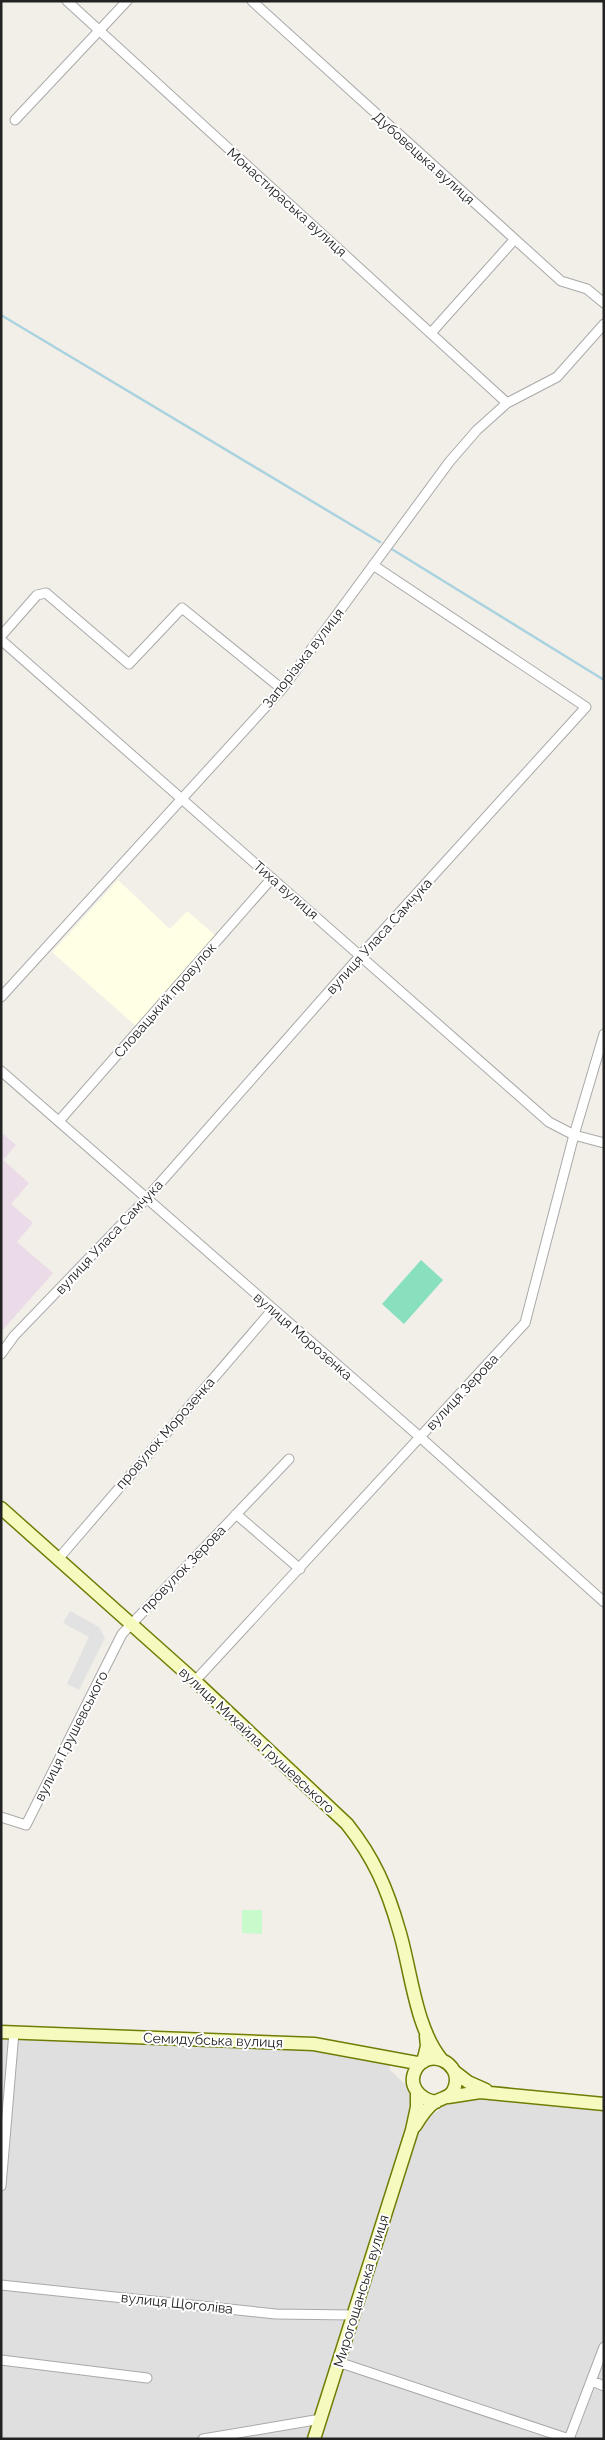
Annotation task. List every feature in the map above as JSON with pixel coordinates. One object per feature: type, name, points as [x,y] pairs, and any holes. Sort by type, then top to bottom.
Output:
[{"type":"main road","name":"вулиця Михайла Грушевського","points":[[1,1508],[195,1681],[347,1824],[367,1850],[378,1872],[399,1929],[425,2029],[427,2046],[423,2062]]},
{"type":"main road","name":"вулиця Михайла Грушевського","points":[[425,2029],[442,2060]]},
{"type":"main road","name":"Семидубська вулиця","points":[[8,2032],[314,2044],[392,2060],[423,2062]]},
{"type":"main road","points":[[412,2130],[417,2107],[415,2070],[423,2062],[436,2058],[442,2060],[450,2064],[455,2072],[468,2082],[493,2093]]},
{"type":"main road","points":[[392,2060],[428,2101],[436,2102]]},
{"type":"main road","points":[[448,2097],[456,2085],[455,2072]]},
{"type":"main road","points":[[412,2130],[436,2102],[466,2092],[604,2104]]},
{"type":"main road","name":"Мирогощанська вулиця","points":[[314,2439],[412,2130]]},
{"type":"street","name":"Монастираська вулиця","points":[[67,1],[507,403]]},
{"type":"street","points":[[15,120],[127,1]]},
{"type":"street","name":"Дубовецька вулиця","points":[[252,1],[561,281],[587,289],[604,303]]},
{"type":"street","points":[[431,332],[514,240]]},
{"type":"street","name":"Запорізька вулиця","points":[[1,997],[282,689],[450,461],[478,430],[507,403],[557,377],[604,324]]},
{"type":"street","name":"вулиця Уласа Самчука","points":[[1,1354],[14,1336],[146,1199],[361,955],[586,707],[373,566]]},
{"type":"street","points":[[1,636],[37,595],[46,593],[129,664],[182,608],[282,689]]},
{"type":"street","name":"Тиха вулиця","points":[[1,640],[182,797],[549,1122],[574,1135],[604,1143]]},
{"type":"street","name":"Словацький провулок","points":[[59,1121],[272,878]]},
{"type":"street","name":"вулиця Зерова","points":[[195,1681],[525,1323],[574,1135],[604,1034]]},
{"type":"street","name":"вулиця Морозенка","points":[[1,1071],[604,1602]]},
{"type":"street","name":"провулок Морозенка","points":[[59,1558],[273,1309]]},
{"type":"street","name":"провулок Зерова","points":[[130,1625],[289,1458]]},
{"type":"street","name":"провулок Зерова","points":[[236,1514],[300,1569]]},
{"type":"street","name":"вулиця Грушевського","points":[[1,1817],[26,1825],[122,1634],[130,1625]]},
{"type":"street","points":[[1,2186],[8,2032]]},
{"type":"street","name":"вулиця Щоголіва","points":[[1,2285],[276,2314],[353,2315]]},
{"type":"street","points":[[338,2362],[569,2439],[604,2347]]},
{"type":"street","points":[[1,2360],[147,2378]]},
{"type":"street","points":[[592,2381],[604,2386]]},
{"type":"street","points":[[203,2439],[321,2419]]},
{"type":"shaded area","points":[[118,880],[170,929],[187,911],[216,936],[137,1027],[52,952]]},
{"type":"shaded area","points":[[1,1132],[16,1145],[3,1160],[29,1183],[11,1204],[33,1223],[17,1242],[53,1273],[1,1332]]},
{"type":"shaded area","points":[[70,1611],[99,1627],[105,1638],[79,1690],[67,1684],[89,1637],[63,1623]]},
{"type":"shaded area","points":[[1,2032],[314,2044],[392,2060],[389,2069],[407,2086],[412,2097],[417,2127],[444,2106],[493,2093],[604,2100],[604,2439],[1,2439]]},
{"type":"green space","points":[[421,1260],[443,1280],[404,1324],[382,1304]]},
{"type":"green space","points":[[242,1910],[262,1910],[262,1934],[242,1933]]},
{"type":"waterway","points":[[1,315],[380,542]]},
{"type":"waterway","points":[[390,548],[604,680]]}]
